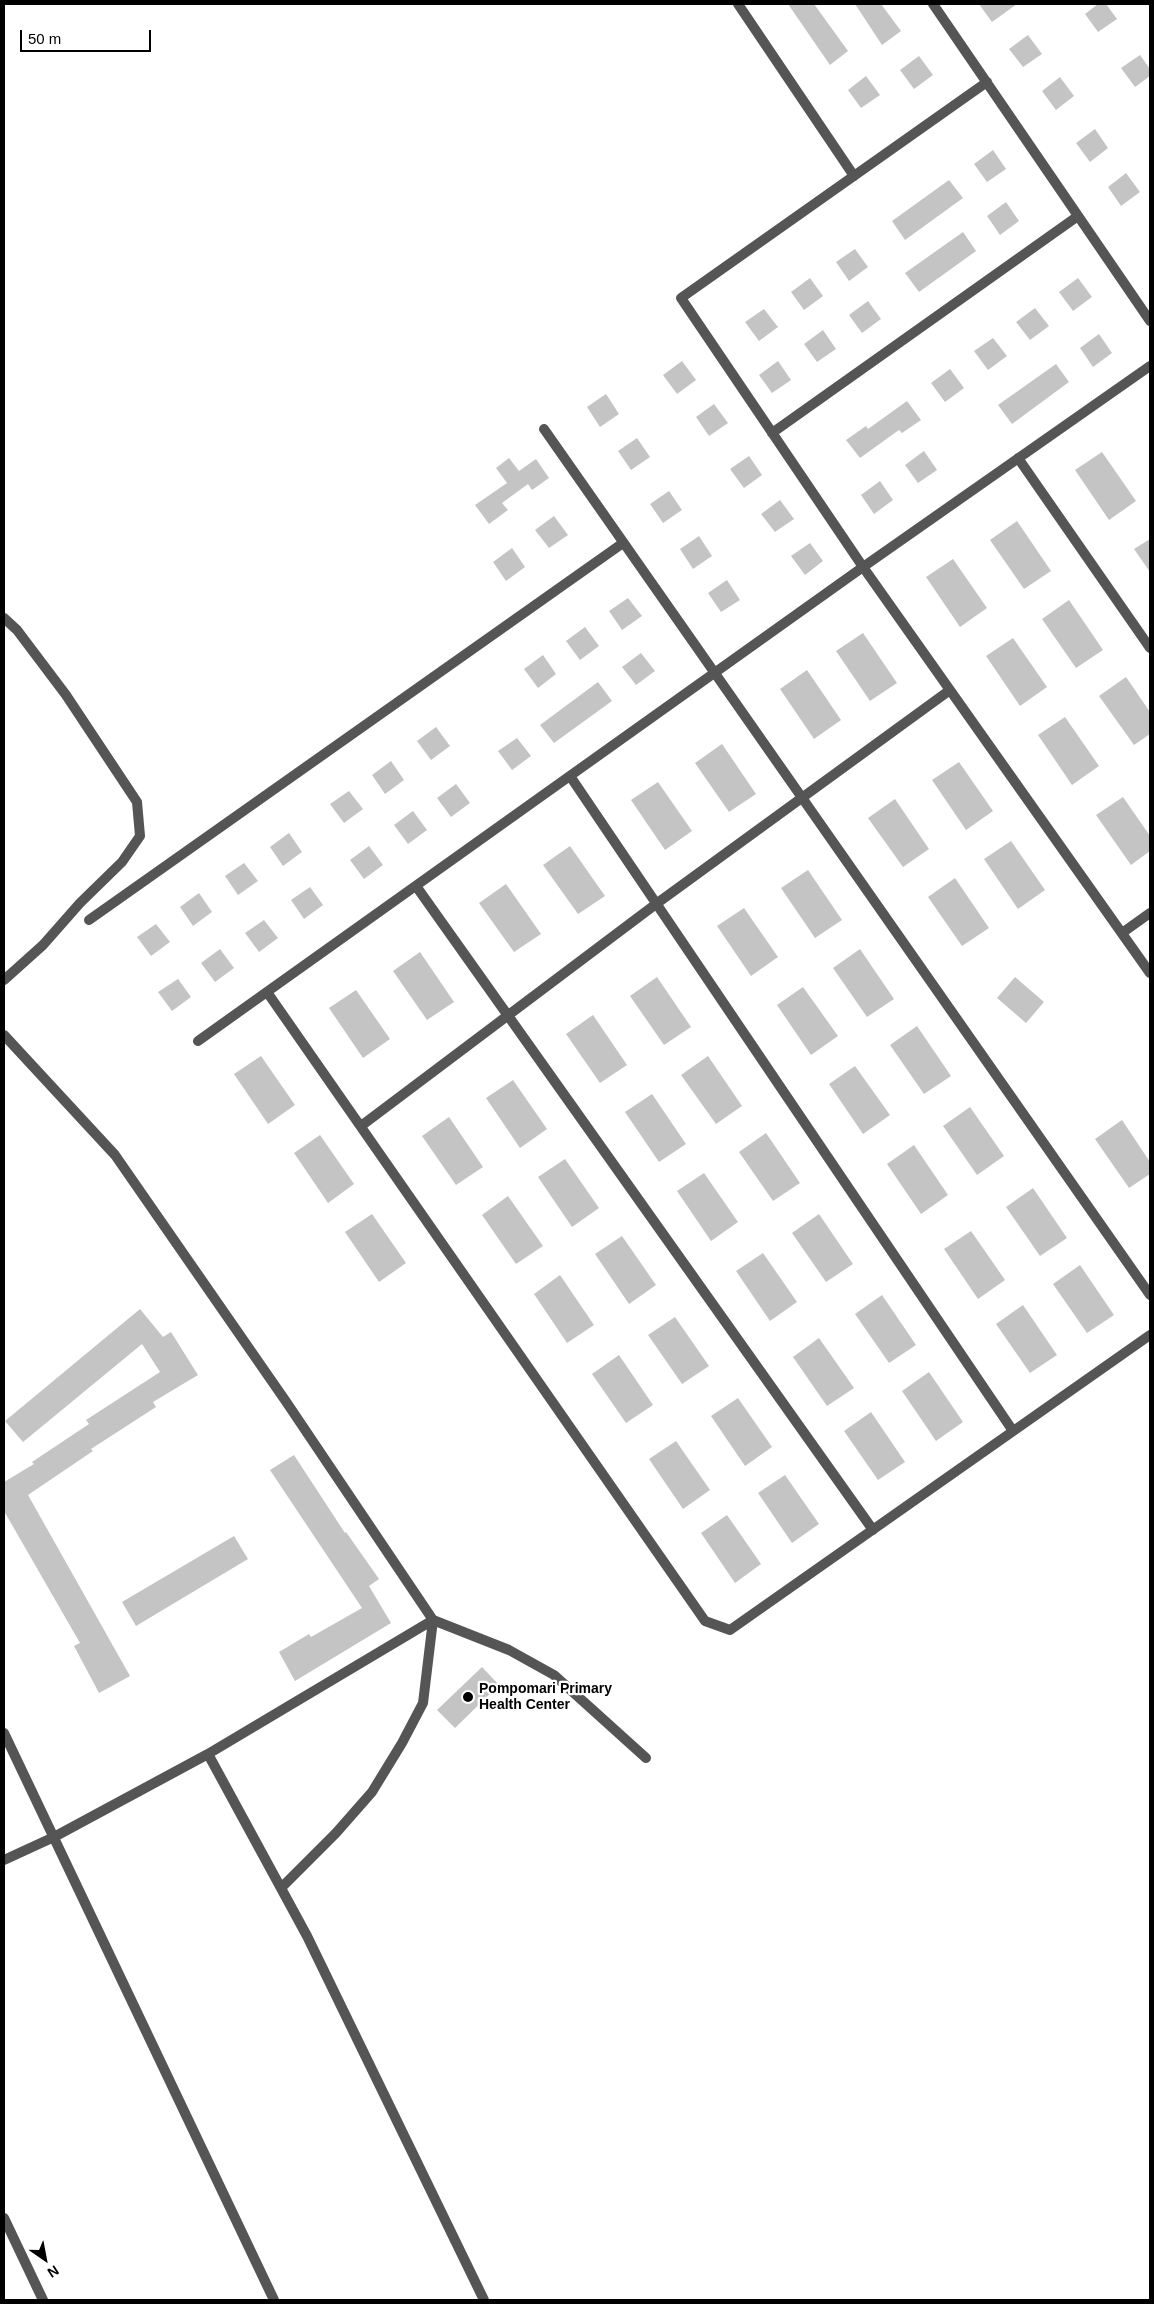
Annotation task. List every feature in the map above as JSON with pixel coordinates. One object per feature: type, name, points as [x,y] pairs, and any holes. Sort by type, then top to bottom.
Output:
[{"type":"street","points":[[738,4],[854,176]]},
{"type":"street","points":[[933,4],[1150,321]]},
{"type":"street","points":[[986,82],[681,298],[863,567],[1150,973]]},
{"type":"street","points":[[772,433],[1078,216]]},
{"type":"street","points":[[198,1041],[863,567],[1150,366]]},
{"type":"street","points":[[544,429],[1150,1296]]},
{"type":"street","points":[[1018,458],[1150,648]]},
{"type":"street","points":[[89,920],[623,543]]},
{"type":"street","points":[[4,618],[17,630],[66,695],[137,802],[140,836],[122,862],[80,902],[43,945],[4,980]]},
{"type":"street","points":[[361,1126],[507,1014],[801,797],[950,690]]},
{"type":"street","points":[[570,776],[1013,1431]]},
{"type":"street","points":[[416,886],[873,1530]]},
{"type":"street","points":[[1122,933],[1150,913]]},
{"type":"street","points":[[267,992],[705,1621],[730,1630],[1150,1335]]},
{"type":"street","points":[[4,1035],[115,1155],[292,1411],[433,1620],[509,1650],[554,1675],[646,1758]]},
{"type":"street","points":[[4,1860],[54,1837],[208,1754],[433,1620]]},
{"type":"street","points":[[282,1888],[336,1833],[372,1792],[402,1743],[423,1703],[433,1620]]},
{"type":"street","points":[[4,1733],[274,2300]]},
{"type":"street","points":[[208,1754],[307,1936],[484,2300]]},
{"type":"street","points":[[4,2218],[43,2300]]},
{"type":"building","points":[[788,4],[814,4],[848,51],[830,65]]},
{"type":"building","points":[[855,4],[881,4],[901,31],[882,45]]},
{"type":"building","points":[[979,4],[1017,4],[992,22]]},
{"type":"building","points":[[1098,4],[1106,4],[1117,19],[1098,32],[1085,14]]},
{"type":"building","points":[[1028,35],[1042,54],[1023,67],[1009,49]]},
{"type":"building","points":[[1140,55],[1150,69],[1150,76],[1135,87],[1121,68]]},
{"type":"building","points":[[919,56],[933,75],[914,89],[900,70]]},
{"type":"building","points":[[866,76],[880,95],[861,108],[848,90]]},
{"type":"building","points":[[1060,77],[1074,96],[1056,110],[1042,91]]},
{"type":"building","points":[[1095,129],[1108,148],[1090,162],[1076,143]]},
{"type":"building","points":[[993,150],[1006,169],[987,182],[974,164]]},
{"type":"building","points":[[1126,173],[1140,192],[1121,206],[1108,187]]},
{"type":"building","points":[[949,180],[963,198],[905,240],[892,221]]},
{"type":"building","points":[[1006,202],[1019,221],[1000,235],[987,216]]},
{"type":"building","points":[[963,232],[976,251],[919,292],[905,273]]},
{"type":"building","points":[[855,249],[868,267],[849,281],[836,262]]},
{"type":"building","points":[[810,278],[823,296],[804,310],[791,292]]},
{"type":"building","points":[[1078,278],[1092,297],[1073,311],[1059,292]]},
{"type":"building","points":[[868,301],[881,319],[862,333],[849,315]]},
{"type":"building","points":[[1035,308],[1049,326],[1030,340],[1016,322]]},
{"type":"building","points":[[764,309],[778,327],[759,341],[745,322]]},
{"type":"building","points":[[823,330],[836,349],[817,362],[804,344]]},
{"type":"building","points":[[1099,334],[1112,353],[1093,367],[1080,348]]},
{"type":"building","points":[[993,338],[1007,356],[988,370],[974,351]]},
{"type":"building","points":[[682,361],[696,380],[677,394],[663,375]]},
{"type":"building","points":[[778,361],[791,380],[772,393],[759,375]]},
{"type":"building","points":[[1056,364],[1069,382],[1012,424],[998,405]]},
{"type":"building","points":[[950,369],[964,388],[945,402],[931,383]]},
{"type":"building","points":[[606,394],[619,414],[600,427],[587,407]]},
{"type":"building","points":[[907,401],[921,420],[902,433],[899,430],[860,458],[846,440],[866,426],[868,429]]},
{"type":"building","points":[[714,404],[728,423],[709,436],[696,417]]},
{"type":"building","points":[[637,438],[650,457],[631,470],[618,451]]},
{"type":"building","points":[[924,451],[937,470],[918,483],[905,465]]},
{"type":"building","points":[[1102,452],[1136,501],[1109,520],[1075,470]]},
{"type":"building","points":[[749,456],[762,475],[744,488],[730,469]]},
{"type":"building","points":[[509,458],[519,471],[536,459],[549,478],[532,490],[528,484],[502,503],[508,510],[489,524],[475,505],[507,483],[496,468]]},
{"type":"building","points":[[880,481],[893,500],[874,514],[861,495]]},
{"type":"building","points":[[669,491],[682,510],[663,523],[650,504]]},
{"type":"building","points":[[780,500],[794,519],[775,532],[761,514]]},
{"type":"building","points":[[554,516],[568,535],[549,548],[535,530]]},
{"type":"building","points":[[1017,521],[1051,571],[1024,589],[990,540]]},
{"type":"building","points":[[699,536],[712,556],[693,569],[680,549]]},
{"type":"building","points":[[1150,539],[1150,572],[1134,549]]},
{"type":"building","points":[[810,543],[823,561],[805,575],[791,556]]},
{"type":"building","points":[[512,548],[525,567],[506,581],[493,562]]},
{"type":"building","points":[[953,559],[987,608],[960,627],[926,577]]},
{"type":"building","points":[[727,580],[740,600],[721,612],[708,593]]},
{"type":"building","points":[[628,598],[642,616],[622,630],[609,611]]},
{"type":"building","points":[[1069,600],[1103,650],[1076,668],[1042,619]]},
{"type":"building","points":[[585,627],[599,646],[580,660],[566,641]]},
{"type":"building","points":[[863,633],[897,683],[870,701],[836,651]]},
{"type":"building","points":[[1013,638],[1047,687],[1020,706],[986,656]]},
{"type":"building","points":[[641,653],[655,671],[636,685],[622,667]]},
{"type":"building","points":[[543,655],[556,674],[538,688],[524,669]]},
{"type":"building","points":[[807,670],[841,720],[814,739],[780,689]]},
{"type":"building","points":[[1126,677],[1150,712],[1150,734],[1134,745],[1099,696]]},
{"type":"building","points":[[598,682],[612,701],[554,743],[540,725]]},
{"type":"building","points":[[1065,717],[1099,766],[1072,785],[1038,735]]},
{"type":"building","points":[[436,727],[450,746],[431,760],[417,741]]},
{"type":"building","points":[[517,738],[531,756],[512,770],[498,751]]},
{"type":"building","points":[[722,744],[756,794],[729,812],[695,763]]},
{"type":"building","points":[[391,761],[404,780],[385,794],[372,775]]},
{"type":"building","points":[[959,762],[993,811],[966,830],[932,780]]},
{"type":"building","points":[[658,782],[692,831],[665,850],[631,800]]},
{"type":"building","points":[[456,784],[470,803],[451,817],[437,798]]},
{"type":"building","points":[[349,791],[363,809],[344,823],[330,804]]},
{"type":"building","points":[[1123,797],[1150,836],[1150,851],[1131,865],[1096,815]]},
{"type":"building","points":[[895,799],[929,849],[903,867],[868,818]]},
{"type":"building","points":[[413,811],[427,830],[408,844],[394,825]]},
{"type":"building","points":[[289,833],[302,852],[283,866],[270,847]]},
{"type":"building","points":[[1011,841],[1045,890],[1018,909],[984,859]]},
{"type":"building","points":[[369,846],[383,865],[364,879],[350,860]]},
{"type":"building","points":[[570,846],[605,896],[578,914],[543,865]]},
{"type":"building","points":[[244,863],[258,881],[238,895],[225,876]]},
{"type":"building","points":[[808,870],[842,920],[815,938],[781,888]]},
{"type":"building","points":[[955,878],[989,928],[962,946],[928,897]]},
{"type":"building","points":[[506,884],[541,934],[514,952],[479,903]]},
{"type":"building","points":[[310,887],[323,905],[304,919],[291,900]]},
{"type":"building","points":[[199,893],[212,912],[193,926],[180,907]]},
{"type":"building","points":[[744,908],[778,957],[751,976],[717,926]]},
{"type":"building","points":[[264,920],[278,938],[259,952],[245,933]]},
{"type":"building","points":[[156,924],[170,942],[151,956],[137,937]]},
{"type":"building","points":[[220,949],[234,968],[215,982],[201,963]]},
{"type":"building","points":[[860,949],[894,999],[867,1017],[833,968]]},
{"type":"building","points":[[420,952],[454,1002],[427,1020],[393,971]]},
{"type":"building","points":[[657,977],[691,1027],[664,1045],[630,996]]},
{"type":"building","points":[[1015,977],[1044,1002],[1026,1023],[997,998]]},
{"type":"building","points":[[178,979],[191,997],[172,1011],[158,992]]},
{"type":"building","points":[[803,987],[838,1036],[811,1055],[777,1005]]},
{"type":"building","points":[[356,990],[390,1039],[363,1058],[329,1008]]},
{"type":"building","points":[[593,1015],[627,1065],[600,1083],[566,1034]]},
{"type":"building","points":[[917,1026],[951,1076],[924,1094],[890,1045]]},
{"type":"building","points":[[261,1056],[295,1105],[268,1124],[234,1074]]},
{"type":"building","points":[[708,1056],[742,1106],[716,1124],[681,1075]]},
{"type":"building","points":[[855,1066],[890,1115],[863,1134],[829,1084]]},
{"type":"building","points":[[513,1080],[547,1129],[520,1148],[486,1098]]},
{"type":"building","points":[[652,1094],[686,1144],[659,1162],[625,1112]]},
{"type":"building","points":[[970,1107],[1004,1156],[977,1175],[943,1126]]},
{"type":"building","points":[[449,1117],[483,1167],[456,1185],[422,1136]]},
{"type":"building","points":[[1122,1120],[1150,1162],[1150,1174],[1129,1188],[1095,1139]]},
{"type":"building","points":[[766,1133],[800,1183],[773,1201],[739,1152]]},
{"type":"building","points":[[320,1135],[354,1184],[328,1203],[294,1153]]},
{"type":"building","points":[[914,1145],[948,1195],[921,1214],[887,1164]]},
{"type":"building","points":[[565,1159],[599,1208],[572,1227],[538,1177]]},
{"type":"building","points":[[704,1173],[738,1222],[711,1241],[677,1191]]},
{"type":"building","points":[[1033,1188],[1067,1238],[1040,1256],[1006,1207]]},
{"type":"building","points":[[508,1196],[543,1246],[516,1264],[482,1215]]},
{"type":"building","points":[[372,1214],[406,1263],[379,1282],[345,1232]]},
{"type":"building","points":[[819,1214],[853,1264],[826,1282],[792,1233]]},
{"type":"building","points":[[971,1231],[1005,1280],[978,1299],[944,1249]]},
{"type":"building","points":[[622,1236],[656,1285],[629,1304],[595,1254]]},
{"type":"building","points":[[763,1253],[797,1302],[770,1321],[736,1271]]},
{"type":"building","points":[[1080,1265],[1114,1315],[1087,1333],[1053,1284]]},
{"type":"building","points":[[560,1275],[594,1325],[567,1343],[534,1294]]},
{"type":"building","points":[[882,1295],[916,1345],[889,1363],[855,1314]]},
{"type":"building","points":[[1023,1305],[1057,1355],[1030,1373],[996,1324]]},
{"type":"building","points":[[140,1309],[163,1337],[171,1332],[198,1375],[153,1402],[156,1407],[91,1449],[93,1451],[28,1495],[130,1676],[99,1693],[74,1646],[80,1643],[4,1511],[4,1482],[34,1464],[32,1462],[89,1424],[86,1420],[160,1372],[142,1344],[23,1442],[5,1421]]},
{"type":"building","points":[[675,1317],[709,1366],[682,1384],[648,1335]]},
{"type":"building","points":[[819,1338],[854,1388],[827,1406],[793,1357]]},
{"type":"building","points":[[619,1355],[653,1405],[626,1423],[592,1374]]},
{"type":"building","points":[[929,1372],[963,1422],[936,1441],[902,1391]]},
{"type":"building","points":[[738,1398],[772,1447],[745,1466],[711,1416]]},
{"type":"building","points":[[871,1412],[905,1462],[878,1480],[844,1431]]},
{"type":"building","points":[[676,1441],[710,1490],[683,1509],[649,1459]]},
{"type":"building","points":[[294,1455],[345,1533],[379,1579],[369,1586],[391,1623],[295,1681],[279,1652],[309,1634],[311,1637],[362,1608],[270,1470]]},
{"type":"building","points":[[785,1475],[819,1524],[792,1543],[758,1493]]},
{"type":"building","points":[[727,1515],[761,1564],[735,1583],[701,1533]]},
{"type":"building","points":[[234,1536],[248,1559],[136,1626],[122,1602]]},
{"type":"building","name":"Pompomari Primary Health Center","points":[[482,1667],[499,1685],[455,1728],[437,1710]]},
{"type":"place","name":"Pompomari Primary Health Center","points":[[468,1697]]}]
